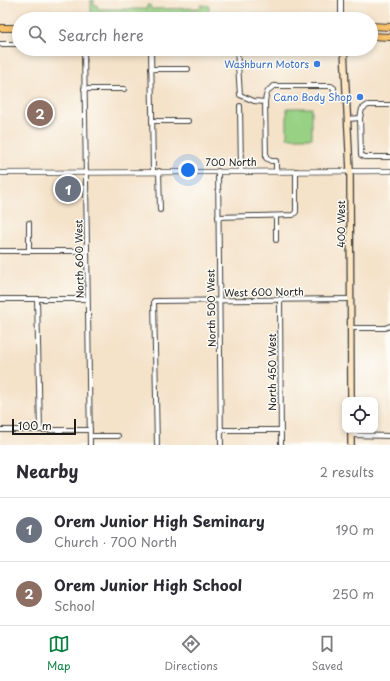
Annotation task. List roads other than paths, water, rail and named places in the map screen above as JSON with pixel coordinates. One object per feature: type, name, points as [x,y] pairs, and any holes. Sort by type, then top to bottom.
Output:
[{"type":"highway","points":[[378,26],[390,27]]},
{"type":"highway","points":[[0,28],[12,28]]},
{"type":"highway","points":[[378,36],[390,37]]},
{"type":"main road","name":"400 West","points":[[344,56],[350,171],[351,397]]},
{"type":"main road","points":[[351,433],[351,445]]},
{"type":"street","points":[[341,0],[341,12]]},
{"type":"street","points":[[0,44],[12,44]]},
{"type":"street","name":"North 600 West","points":[[84,56],[90,445]]},
{"type":"street","points":[[151,56],[152,171]]},
{"type":"street","points":[[238,56],[240,95],[254,102],[265,102]]},
{"type":"street","points":[[151,69],[188,69]]},
{"type":"street","points":[[276,171],[276,161],[271,161],[266,158],[266,93],[274,86],[331,86],[334,88],[334,93]]},
{"type":"street","points":[[84,89],[124,89]]},
{"type":"street","points":[[390,105],[368,105],[362,110],[360,118],[361,155],[365,158],[390,158]]},
{"type":"street","points":[[240,106],[241,171]]},
{"type":"street","points":[[348,119],[360,118]]},
{"type":"street","points":[[152,121],[188,121]]},
{"type":"street","name":"700 North","points":[[0,173],[152,171],[390,171]]},
{"type":"street","points":[[159,171],[160,210]]},
{"type":"street","name":"North 500 West","points":[[218,171],[221,445]]},
{"type":"street","points":[[218,217],[291,216],[295,214],[296,171]]},
{"type":"street","points":[[276,216],[276,240]]},
{"type":"street","points":[[29,223],[29,251]]},
{"type":"street","points":[[0,251],[87,251]]},
{"type":"street","name":"West 600 North","points":[[157,445],[154,301],[350,298]]},
{"type":"street","points":[[0,299],[88,299]]},
{"type":"street","points":[[37,299],[40,430]]},
{"type":"street","name":"North 450 West","points":[[280,300],[280,445]]},
{"type":"street","points":[[350,328],[385,328],[390,326]]},
{"type":"street","points":[[0,430],[90,430]]},
{"type":"street","points":[[221,430],[280,430]]},
{"type":"street","points":[[351,433],[390,436]]},
{"type":"street","points":[[90,436],[118,436]]},
{"type":"place","name":"Washburn Motors","points":[[317,64]]},
{"type":"place","name":"Cano Body Shop","points":[[360,97]]},
{"type":"place","name":"Orem Junior High School","points":[[40,113]]},
{"type":"place","name":"Orem Junior High Seminary","points":[[68,189]]}]
